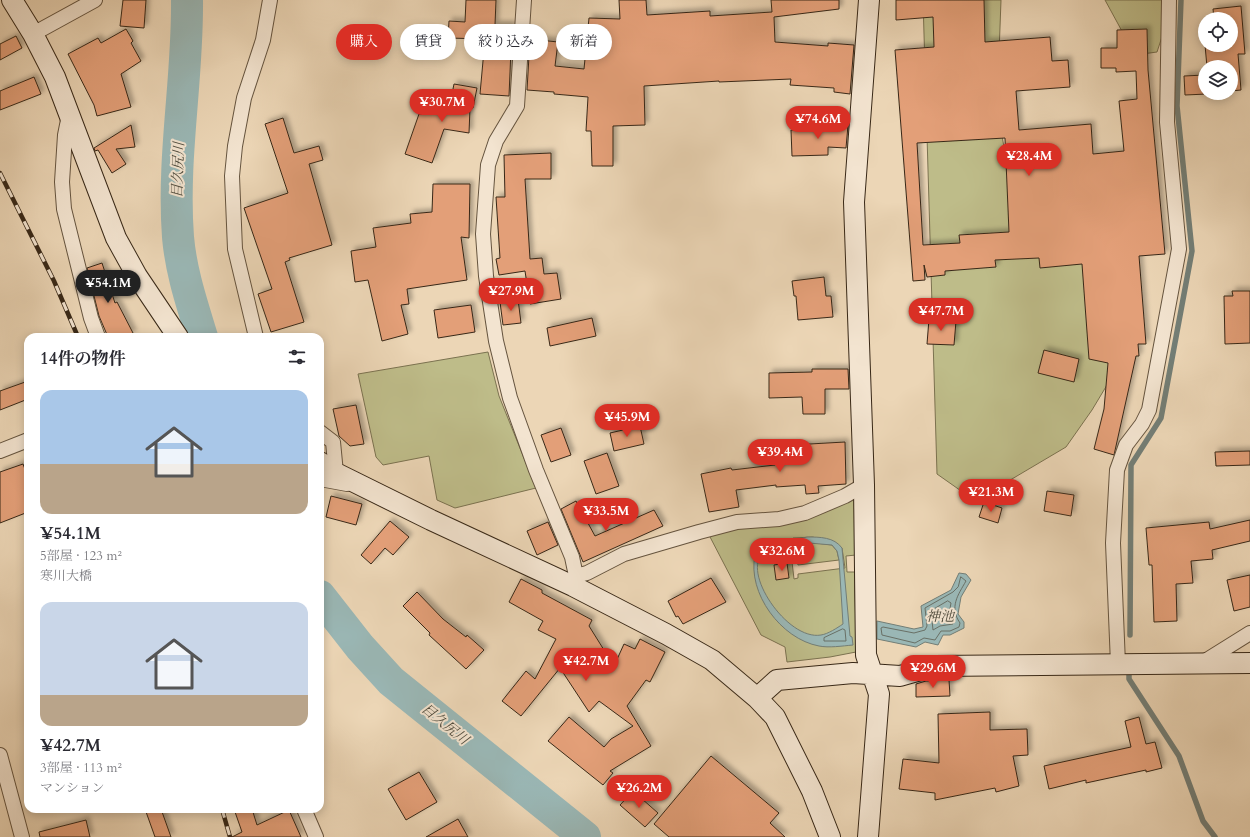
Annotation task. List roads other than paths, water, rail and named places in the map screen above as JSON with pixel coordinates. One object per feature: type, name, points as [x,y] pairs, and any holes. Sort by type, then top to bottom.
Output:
[{"type":"street","points":[[12,0],[33,34],[55,77],[116,238],[137,276],[175,333]]},
{"type":"street","points":[[33,34],[95,0]]},
{"type":"street","points":[[255,333],[235,249],[232,176],[235,146],[244,98],[262,40],[270,0]]},
{"type":"street","points":[[524,0],[517,106],[496,141],[488,165],[483,234],[486,276],[496,341],[510,398],[536,470],[572,557],[574,581]]},
{"type":"street","points":[[868,837],[879,694],[866,654],[864,485],[854,202],[869,0]]},
{"type":"street","points":[[1118,664],[1113,543],[1117,470],[1126,445],[1142,424],[1149,410],[1179,249],[1167,122],[1169,0]]},
{"type":"street","points":[[69,115],[65,135],[63,174],[64,209],[91,318],[97,333]]},
{"type":"street","points":[[324,435],[333,442],[325,471],[574,581],[712,660],[757,698],[775,717],[798,760],[830,837]]},
{"type":"street","points":[[0,451],[24,442]]},
{"type":"street","points":[[574,581],[624,554],[737,522],[779,519],[805,513],[845,496],[864,485]]},
{"type":"street","points":[[1202,664],[1250,633]]},
{"type":"street","points":[[757,698],[777,680],[853,672],[900,676],[935,666],[1250,663]]},
{"type":"street","points":[[0,755],[22,837]]},
{"type":"street","points":[[306,813],[316,837]]},
{"type":"water","points":[[807,537],[826,538],[839,544],[842,548],[850,636],[852,637],[853,645],[823,647],[805,642],[780,624],[762,599],[756,584],[754,570],[755,555],[764,547]],"holes":[[[809,543],[832,545],[837,551],[839,560],[843,624],[832,631],[821,635],[808,634],[794,627],[771,603],[758,574],[758,562],[764,553],[779,547]]]},
{"type":"water","name":"神池","points":[[959,573],[966,574],[971,580],[961,597],[958,614],[964,622],[964,628],[950,635],[943,635],[938,645],[925,642],[916,647],[877,639],[877,621],[914,629],[923,627],[921,606],[951,590]]},
{"type":"waterway","name":"目久尻川","points":[[187,0],[187,30],[178,148],[178,237],[184,275],[201,333]]},
{"type":"waterway","points":[[1130,635],[1131,465],[1161,418],[1192,251],[1177,106],[1181,0]]},
{"type":"waterway","name":"目久尻川","points":[[324,601],[360,647],[391,681],[585,837]]},
{"type":"waterway","points":[[1129,673],[1129,679],[1179,756],[1203,821],[1215,837]]},
{"type":"railway","points":[[0,173],[54,281],[76,333]]},
{"type":"railway","points":[[223,813],[230,837]]}]
